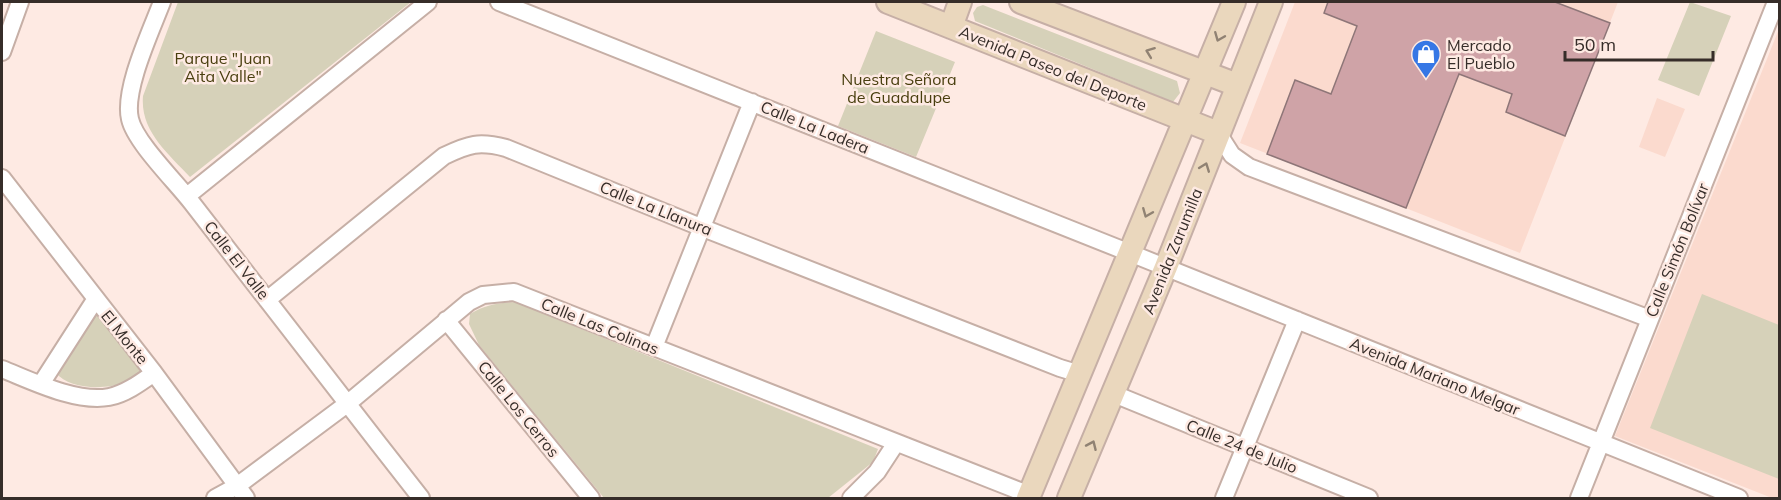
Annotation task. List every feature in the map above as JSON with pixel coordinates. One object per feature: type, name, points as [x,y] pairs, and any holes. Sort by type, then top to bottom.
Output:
[{"type":"main road","points":[[951,27],[960,2]]},
{"type":"main road","points":[[1021,2],[1237,85]]},
{"type":"main road","points":[[1029,497],[1234,2]]},
{"type":"main road","name":"Avenida Zarumilla","points":[[1069,498],[1166,267],[1271,2]]},
{"type":"main road","name":"Avenida Paseo del Deporte","points":[[901,4],[951,27],[1218,133]]},
{"type":"street","points":[[2,52],[20,2]]},
{"type":"street","name":"Calle El Valle","points":[[162,2],[130,89],[128,107],[130,121],[140,139],[187,196],[421,498]]},
{"type":"street","points":[[187,196],[428,2]]},
{"type":"street","name":"Calle La Ladera","points":[[499,2],[1130,253]]},
{"type":"street","name":"Calle Simón Bolívar","points":[[1579,498],[1776,2]]},
{"type":"street","points":[[654,347],[752,102]]},
{"type":"street","points":[[1218,133],[1232,154],[1249,166],[1650,319]]},
{"type":"street","name":"Calle La Llanura","points":[[267,300],[444,156],[467,145],[487,143],[506,148],[703,228],[1080,374]]},
{"type":"street","name":"El Monte","points":[[2,178],[242,492]]},
{"type":"street","name":"Avenida Mariano Melgar","points":[[1130,253],[1739,498]]},
{"type":"street","name":"Calle Las Colinas","points":[[215,498],[242,492],[469,302],[483,295],[514,292],[1029,497]]},
{"type":"street","points":[[41,384],[95,300]]},
{"type":"street","name":"Calle Los Cerros","points":[[446,320],[591,498]]},
{"type":"street","points":[[1224,498],[1297,320]]},
{"type":"street","points":[[2,369],[74,395],[101,398],[120,393],[154,374]]},
{"type":"street","name":"Calle 24 de Julio","points":[[1114,394],[1369,498]]},
{"type":"street","points":[[851,498],[877,472],[896,443]]},
{"type":"shaded area","name":"Mercado El Pueblo","points":[[1295,2],[1618,2],[1520,253],[1240,143]]},
{"type":"shaded area","points":[[1779,29],[1779,498],[1772,498],[1615,436]]},
{"type":"shaded area","points":[[1657,98],[1685,109],[1665,157],[1639,147]]},
{"type":"green space","name":"Parque \"Juan Aita Valle\"","points":[[178,2],[411,2],[190,177],[157,141],[143,109],[143,96]]},
{"type":"green space","points":[[1690,2],[1731,16],[1699,96],[1658,80]]},
{"type":"green space","points":[[983,5],[1177,81],[1180,93],[1173,102],[975,21],[973,13],[977,7]]},
{"type":"green space","name":"Nuestra Señora de Guadalupe","points":[[876,31],[955,62],[916,157],[838,126]]},
{"type":"green space","points":[[1702,294],[1779,325],[1779,479],[1650,428]]},
{"type":"green space","points":[[515,302],[878,449],[873,462],[828,498],[604,498],[479,345],[469,324],[470,314],[481,308]]},
{"type":"green space","points":[[96,310],[144,368],[137,376],[115,385],[88,387],[64,380],[56,373]]},
{"type":"building","name":"Mercado El Pueblo","points":[[1328,2],[1555,2],[1610,23],[1565,136],[1506,112],[1512,94],[1459,74],[1406,208],[1267,154],[1295,80],[1331,94],[1357,26],[1324,13]]},
{"type":"place","name":"Mercado El Pueblo","points":[[1426,80]]}]
